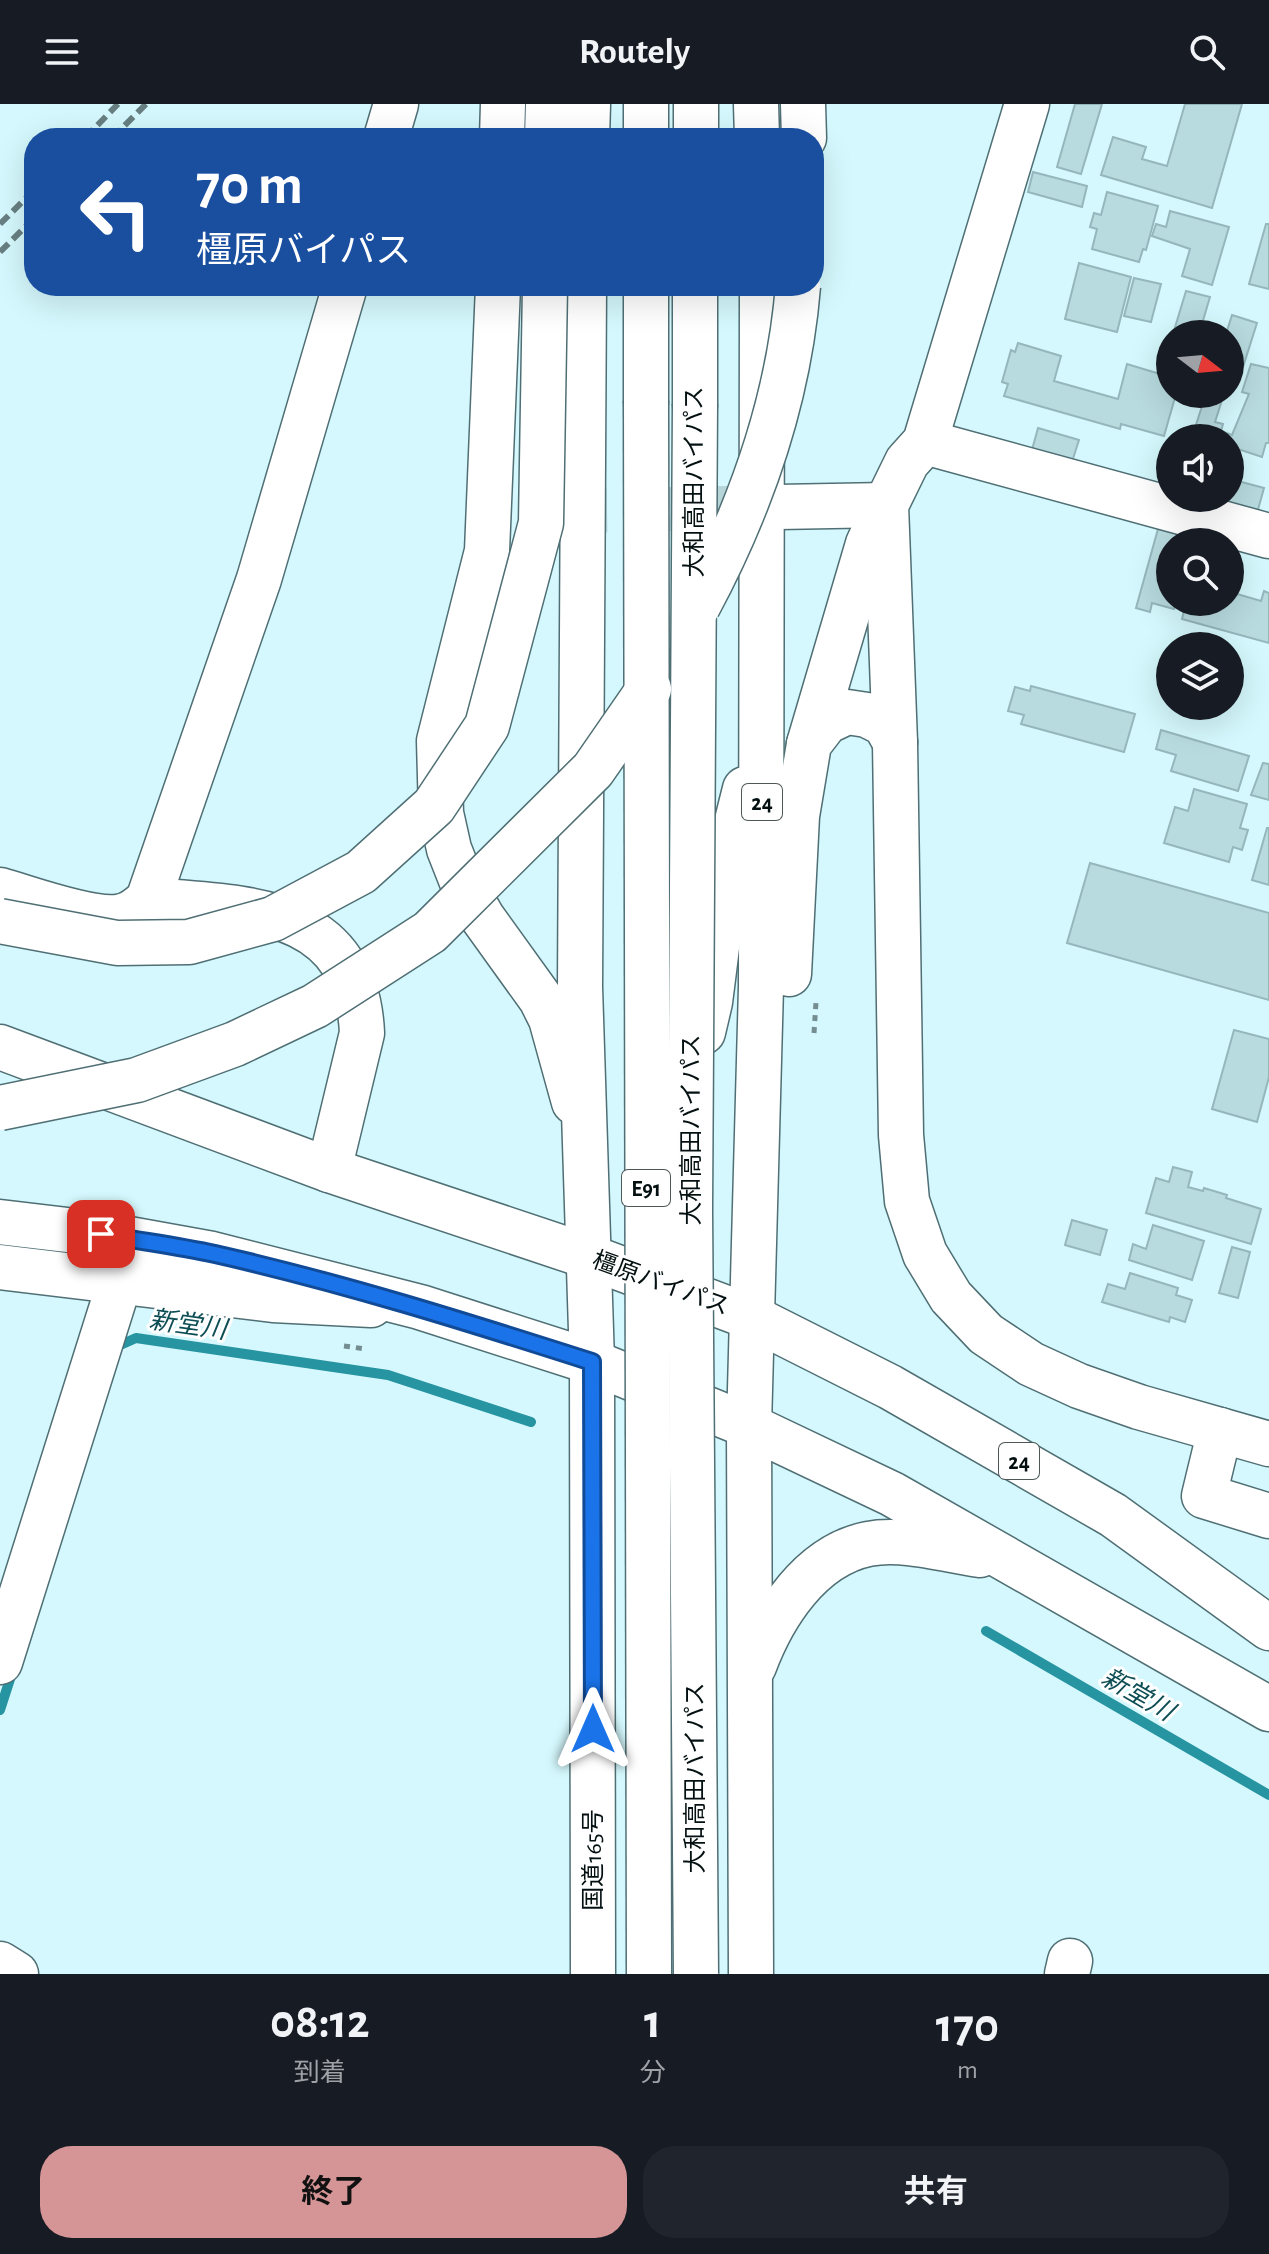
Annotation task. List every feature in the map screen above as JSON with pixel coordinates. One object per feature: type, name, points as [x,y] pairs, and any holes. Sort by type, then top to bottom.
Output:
[{"type":"main road","points":[[389,128],[396,104]]},
{"type":"main road","points":[[547,128],[548,104]]},
{"type":"main road","points":[[587,128],[588,104]]},
{"type":"main road","points":[[646,104],[646,128]]},
{"type":"main road","points":[[696,104],[696,128]]},
{"type":"main road","points":[[756,104],[757,128]]},
{"type":"main road","points":[[803,104],[804,128]]},
{"type":"main road","points":[[751,1974],[749,1426],[753,1318],[779,1154],[797,816],[809,744],[868,544],[907,462],[925,442],[1027,104]]},
{"type":"main road","points":[[0,890],[103,918],[136,911],[148,900],[259,579],[342,296]]},
{"type":"main road","points":[[498,296],[490,512],[480,587],[439,741],[441,813],[449,849],[462,882],[551,1019],[583,1143]]},
{"type":"main road","points":[[0,921],[117,943],[189,942],[273,919],[361,872],[434,806],[487,726],[541,523],[545,296]]},
{"type":"main road","points":[[583,1143],[580,987],[584,296]]},
{"type":"main road","name":"大和高田バイパス","points":[[646,296],[649,1974]]},
{"type":"main road","name":"大和高田バイパス","points":[[695,296],[690,1210],[696,1974]]},
{"type":"main road","name":"24","points":[[753,1318],[761,1003],[762,296]]},
{"type":"main road","points":[[0,1108],[137,1080],[235,1044],[315,1006],[430,932],[501,865],[593,770],[663,669],[719,566],[769,443],[796,319],[797,296]]},
{"type":"main road","points":[[925,442],[1269,536]]},
{"type":"main road","points":[[778,507],[886,505]]},
{"type":"main road","points":[[886,505],[895,742],[901,1135],[907,1201],[925,1254],[951,1297],[986,1334],[1031,1364],[1094,1391],[1269,1444]]},
{"type":"main road","points":[[490,512],[563,511]]},
{"type":"main road","points":[[809,744],[826,722],[847,712],[867,715],[885,724],[895,742]]},
{"type":"main road","points":[[592,1362],[627,1310],[640,1276],[710,1002],[729,853],[762,724]]},
{"type":"main road","points":[[148,900],[257,910],[287,918],[311,930],[344,964],[361,1011],[362,1033],[329,1170]]},
{"type":"main road","name":"橿原バイパス","points":[[0,1047],[329,1170],[590,1257],[753,1318],[890,1387],[1113,1515],[1269,1628]]},
{"type":"main road","name":"国道165号","points":[[583,1143],[592,1362],[593,1974]]},
{"type":"main road","points":[[0,1222],[101,1234],[212,1254],[420,1307],[592,1362],[749,1426],[892,1494],[1269,1709]]},
{"type":"main road","points":[[0,1267],[273,1300],[420,1307]]},
{"type":"main road","points":[[0,1662],[120,1281]]},
{"type":"main road","points":[[1220,1430],[1204,1496],[1269,1516]]},
{"type":"main road","points":[[749,1678],[774,1621],[790,1598],[826,1563],[846,1551],[870,1544],[895,1543],[1006,1559]]},
{"type":"main road","points":[[0,1964],[16,1974]]},
{"type":"building","points":[[1075,104],[1102,104],[1081,174],[1057,167]]},
{"type":"building","points":[[1185,104],[1242,104],[1212,208],[1101,175],[1113,137],[1146,147],[1142,159],[1167,166]]},
{"type":"building","points":[[1033,172],[1087,186],[1082,207],[1028,192]]},
{"type":"building","points":[[1107,192],[1158,206],[1146,250],[1143,249],[1139,262],[1092,249],[1097,229],[1090,227],[1094,213],[1101,215]]},
{"type":"building","points":[[1170,211],[1229,227],[1212,285],[1182,276],[1190,249],[1152,236],[1156,224],[1166,227]]},
{"type":"building","points":[[1266,224],[1269,224],[1269,289],[1249,284]]},
{"type":"building","points":[[1079,263],[1131,277],[1117,332],[1065,319]]},
{"type":"building","points":[[1134,278],[1161,284],[1151,322],[1124,316]]},
{"type":"building","points":[[1186,291],[1210,297],[1203,320],[1177,320]]},
{"type":"building","points":[[1232,315],[1257,323],[1244,364],[1244,320],[1230,320]]},
{"type":"building","points":[[1018,343],[1061,356],[1054,381],[1118,399],[1127,364],[1156,373],[1156,408],[1172,408],[1167,424],[1156,424],[1156,434],[1121,424],[1120,429],[1004,396],[1008,384],[1002,382],[1011,350],[1015,352]]},
{"type":"building","points":[[1251,364],[1269,368],[1269,443],[1266,443],[1262,457],[1244,451],[1244,424],[1237,424],[1249,394],[1244,393]]},
{"type":"building","points":[[1201,408],[1220,408],[1215,422],[1223,424],[1196,424]]},
{"type":"building","points":[[1038,428],[1079,440],[1070,468],[1030,457]]},
{"type":"building","points":[[1244,483],[1264,488],[1254,524],[1216,512],[1244,512]]},
{"type":"building","points":[[1156,536],[1156,604],[1152,603],[1150,612],[1136,608]]},
{"type":"building","points":[[1264,591],[1269,593],[1269,643],[1244,636],[1244,632],[1229,632],[1182,619],[1183,616],[1244,616],[1244,596],[1261,601]]},
{"type":"building","points":[[1031,686],[1135,714],[1124,752],[1021,724],[1024,715],[1008,711],[1015,687],[1030,691]]},
{"type":"building","points":[[1161,730],[1249,756],[1238,791],[1171,771],[1176,755],[1156,749]]},
{"type":"building","points":[[1263,763],[1269,764],[1269,800],[1251,795]]},
{"type":"building","points":[[1194,789],[1247,804],[1240,828],[1248,830],[1242,850],[1233,847],[1229,862],[1164,843],[1175,807],[1188,811]]},
{"type":"building","points":[[1269,828],[1269,885],[1252,880]]},
{"type":"building","points":[[1090,863],[1269,913],[1269,1000],[1067,943]]},
{"type":"building","points":[[1234,1030],[1269,1039],[1269,1077],[1257,1122],[1212,1109]]},
{"type":"building","points":[[1173,1167],[1192,1172],[1188,1187],[1203,1191],[1204,1188],[1261,1209],[1251,1244],[1146,1213],[1156,1178],[1169,1182]]},
{"type":"building","points":[[1072,1220],[1107,1230],[1100,1255],[1065,1245]]},
{"type":"building","points":[[1153,1225],[1204,1241],[1192,1280],[1129,1260],[1133,1244],[1146,1249]]},
{"type":"building","points":[[1232,1247],[1250,1252],[1238,1298],[1219,1293]]},
{"type":"building","points":[[1130,1273],[1178,1288],[1176,1295],[1192,1300],[1185,1322],[1170,1317],[1169,1322],[1102,1302],[1108,1284],[1125,1289]]},
{"type":"waterway","name":"新堂川","points":[[117,1351],[118,1346],[136,1338],[388,1375],[531,1422]]},
{"type":"waterway","name":"新堂川","points":[[986,1631],[1269,1795]]},
{"type":"waterway","name":"新堂川","points":[[0,1710],[13,1670]]},
{"type":"tunnel","points":[[563,511],[778,507]]},
{"type":"railway","points":[[95,128],[118,104]]},
{"type":"railway","points":[[122,128],[146,104]]},
{"type":"railway","points":[[0,224],[24,200]]},
{"type":"railway","points":[[0,252],[24,228]]},
{"type":"route","points":[[101,1234],[212,1254],[320,1280],[420,1307],[592,1362],[593,1729]]}]
